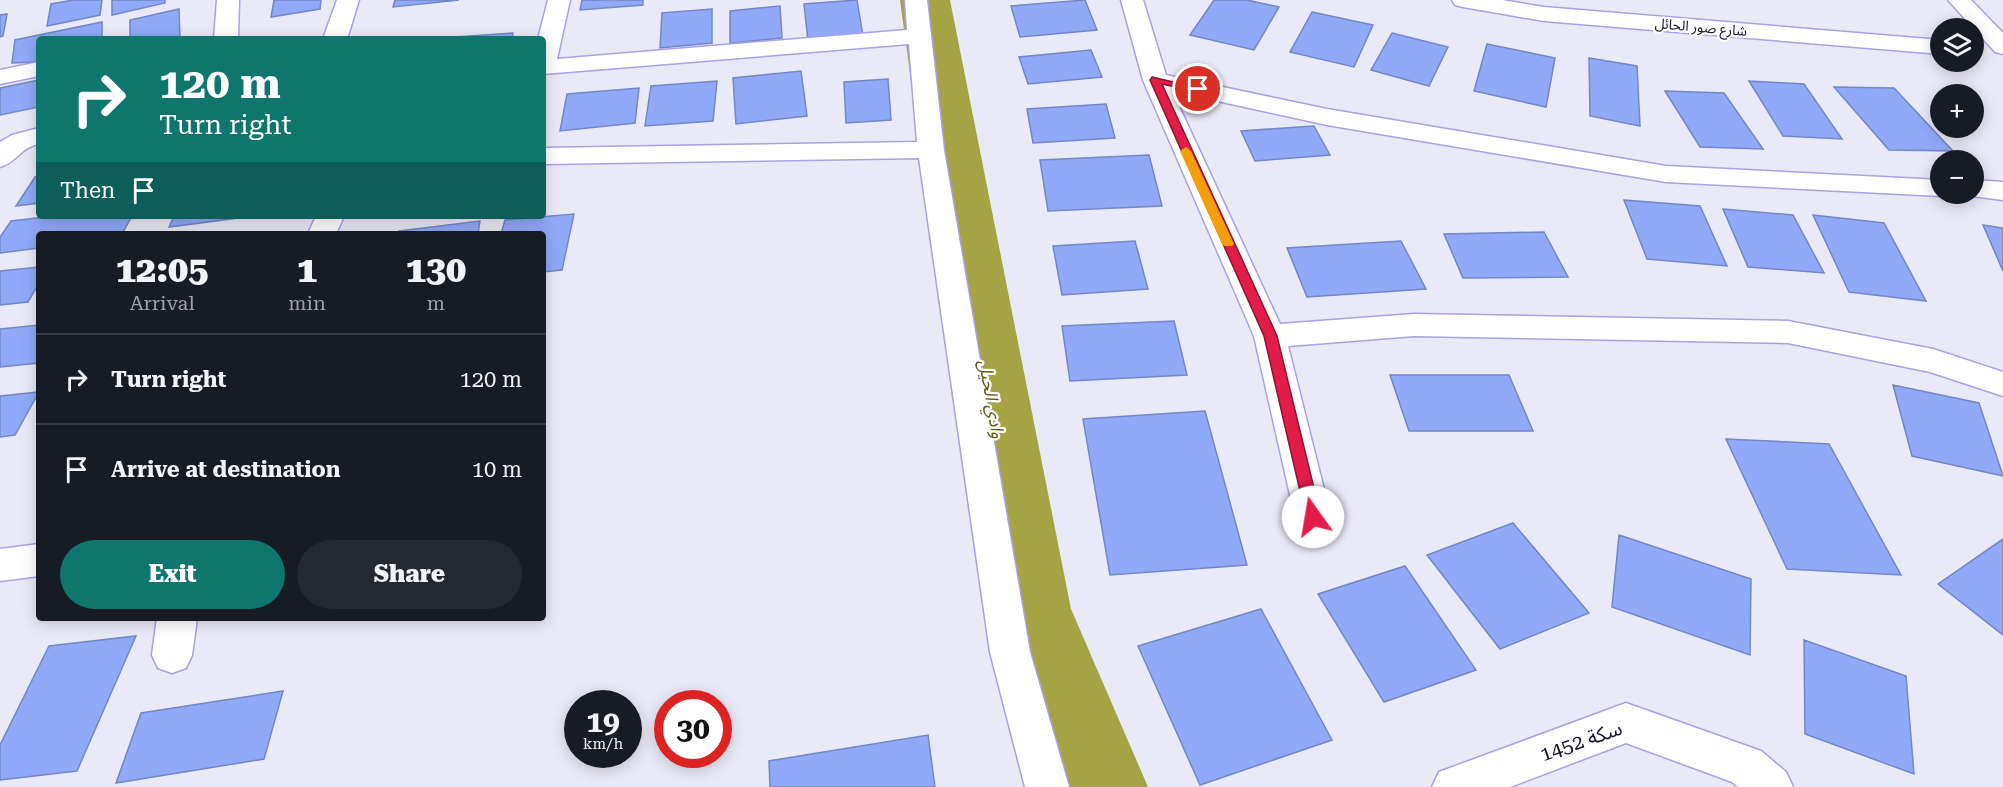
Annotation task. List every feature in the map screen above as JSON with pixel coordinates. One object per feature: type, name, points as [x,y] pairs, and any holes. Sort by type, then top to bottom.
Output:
[{"type":"street","points":[[226,36],[228,0]]},
{"type":"street","points":[[336,36],[348,0]]},
{"type":"street","points":[[546,54],[559,0]]},
{"type":"street","points":[[916,0],[931,150],[1010,652],[1047,787]]},
{"type":"street","points":[[1132,0],[1155,80],[1270,336],[1313,517]]},
{"type":"street","name":"شارع صور الحائل","points":[[1463,0],[1544,14],[1930,46]]},
{"type":"street","points":[[1959,0],[2003,47]]},
{"type":"street","points":[[546,66],[921,36]]},
{"type":"street","points":[[1984,51],[2003,52]]},
{"type":"street","points":[[0,77],[36,70]]},
{"type":"street","points":[[1155,80],[1327,117],[1666,174],[1930,187]]},
{"type":"street","points":[[3,151],[19,141],[36,137]]},
{"type":"street","points":[[546,156],[931,150]]},
{"type":"street","points":[[1984,190],[2003,191]]},
{"type":"street","points":[[1270,336],[1414,325],[1788,332],[1933,361],[2003,384]]},
{"type":"street","points":[[0,565],[36,560]]},
{"type":"street","name":"سكة 1452","points":[[1454,787],[1626,723],[1746,766],[1771,787]]},
{"type":"building","points":[[73,0],[102,0],[100,15],[47,26],[51,4]]},
{"type":"building","points":[[112,0],[165,0],[165,3],[112,15]]},
{"type":"building","points":[[274,0],[321,0],[320,9],[271,17]]},
{"type":"building","points":[[395,0],[459,0],[393,7]]},
{"type":"building","points":[[582,0],[643,0],[643,5],[580,10]]},
{"type":"building","points":[[857,0],[863,36],[808,41],[804,4]]},
{"type":"building","points":[[1085,0],[1097,30],[1020,37],[1011,6]]},
{"type":"building","points":[[1214,0],[1247,0],[1279,7],[1254,50],[1190,35]]},
{"type":"building","points":[[780,6],[782,38],[730,43],[730,11]]},
{"type":"building","points":[[179,9],[180,36],[130,36],[130,20]]},
{"type":"building","points":[[712,9],[712,43],[660,48],[662,13]]},
{"type":"building","points":[[1312,12],[1373,25],[1354,67],[1290,52]]},
{"type":"building","points":[[7,14],[3,36],[0,37],[0,15]]},
{"type":"building","points":[[102,22],[102,36],[36,36],[36,62],[12,63],[15,40]]},
{"type":"building","points":[[513,33],[512,36],[470,36]]},
{"type":"building","points":[[1392,33],[1448,47],[1429,86],[1371,70]]},
{"type":"building","points":[[1487,44],[1555,58],[1546,107],[1474,91]]},
{"type":"building","points":[[1091,50],[1102,77],[1028,84],[1019,57]]},
{"type":"building","points":[[1589,58],[1637,66],[1640,126],[1590,116]]},
{"type":"building","points":[[801,71],[807,116],[736,124],[733,78]]},
{"type":"building","points":[[888,79],[891,120],[846,123],[844,82]]},
{"type":"building","points":[[36,81],[36,108],[0,115],[0,88]]},
{"type":"building","points":[[717,81],[713,121],[645,126],[651,86]]},
{"type":"building","points":[[1749,81],[1804,84],[1842,139],[1783,136]]},
{"type":"building","points":[[1834,87],[1894,88],[1930,126],[1930,138],[1941,138],[1952,150],[1889,150]]},
{"type":"building","points":[[639,88],[635,123],[560,131],[567,94]]},
{"type":"building","points":[[1665,91],[1724,93],[1763,149],[1700,147]]},
{"type":"building","points":[[1106,104],[1115,138],[1033,143],[1027,109]]},
{"type":"building","points":[[1314,126],[1330,155],[1255,161],[1241,131]]},
{"type":"building","points":[[1149,155],[1162,206],[1048,211],[1040,160]]},
{"type":"building","points":[[35,177],[36,203],[16,206]]},
{"type":"building","points":[[1624,200],[1700,206],[1727,266],[1647,259]]},
{"type":"building","points":[[1723,209],[1793,215],[1824,273],[1748,267]]},
{"type":"building","points":[[574,214],[562,270],[546,272],[546,231],[502,231],[505,220],[546,219],[546,216]]},
{"type":"building","points":[[1813,215],[1884,223],[1926,301],[1849,292]]},
{"type":"building","points":[[36,218],[130,219],[124,231],[36,231],[36,248],[0,253],[0,237],[11,221]]},
{"type":"building","points":[[173,219],[231,219],[169,227]]},
{"type":"building","points":[[480,221],[478,231],[399,231]]},
{"type":"building","points":[[1983,225],[2003,228],[2003,271]]},
{"type":"building","points":[[1544,232],[1568,277],[1463,278],[1444,234]]},
{"type":"building","points":[[1135,241],[1148,289],[1062,295],[1053,246]]},
{"type":"building","points":[[1401,241],[1426,289],[1307,297],[1287,248]]},
{"type":"building","points":[[36,267],[36,288],[28,302],[0,305],[0,271]]},
{"type":"building","points":[[1174,321],[1187,375],[1070,381],[1062,326]]},
{"type":"building","points":[[36,325],[36,363],[0,367],[0,329]]},
{"type":"building","points":[[1390,375],[1509,375],[1533,431],[1409,431]]},
{"type":"building","points":[[1893,385],[1979,403],[2003,476],[1912,456]]},
{"type":"building","points":[[36,392],[36,397],[15,435],[0,437],[0,396]]},
{"type":"building","points":[[1205,411],[1247,565],[1110,575],[1083,419]]},
{"type":"building","points":[[1726,439],[1829,444],[1901,575],[1787,569]]},
{"type":"building","points":[[1513,523],[1589,613],[1500,649],[1427,555]]},
{"type":"building","points":[[1619,535],[1751,579],[1750,655],[1612,607]]},
{"type":"building","points":[[2003,539],[2003,635],[1938,584]]},
{"type":"building","points":[[1405,566],[1476,670],[1384,702],[1318,594]]},
{"type":"building","points":[[1261,609],[1332,740],[1200,785],[1138,646]]},
{"type":"building","points":[[136,636],[77,771],[0,780],[0,745],[49,646]]},
{"type":"building","points":[[1804,640],[1906,676],[1914,774],[1805,734]]},
{"type":"building","points":[[283,691],[264,759],[116,783],[141,713]]},
{"type":"building","points":[[928,735],[935,787],[770,787],[769,761]]},
{"type":"waterway","name":"وادي الحيل","points":[[925,0],[1027,609],[1098,787]]},
{"type":"slow traffic","points":[[1186,151],[1228,244]]},
{"type":"route","points":[[1198,89],[1155,80],[1270,336],[1313,517]]}]
